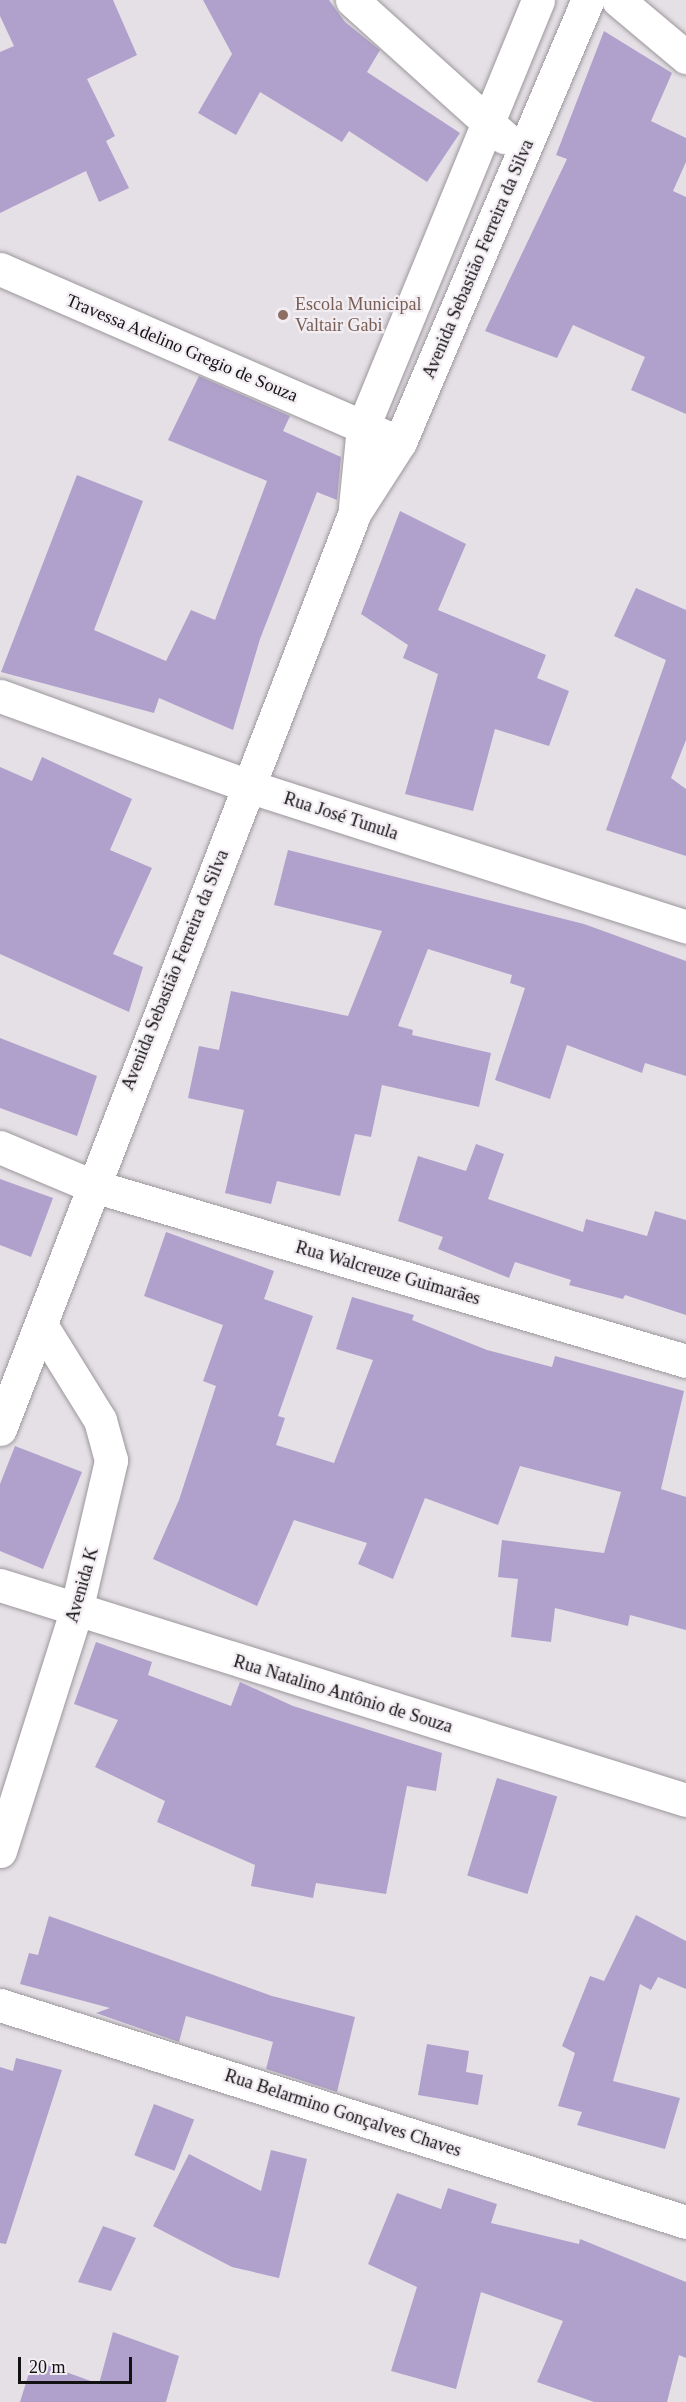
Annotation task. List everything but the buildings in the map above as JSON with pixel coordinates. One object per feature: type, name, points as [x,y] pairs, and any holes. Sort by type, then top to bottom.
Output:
[{"type":"street","points":[[352,0],[382,12],[489,123],[523,154]]},
{"type":"street","name":"Avenida Sebastião Ferreira da Silva","points":[[355,512],[363,427],[538,0]]},
{"type":"street","name":"Avenida Sebastião Ferreira da Silva","points":[[0,1429],[43,1328],[90,1185],[355,512],[400,442],[588,0]]},
{"type":"street","points":[[618,0],[686,57]]},
{"type":"street","name":"Travessa Adelino Gregio de Souza","points":[[0,269],[400,442]]},
{"type":"street","name":"Rua José Tunula","points":[[0,696],[248,786],[686,927]]},
{"type":"street","name":"Rua Walcreuze Guimarães","points":[[0,1147],[90,1185],[686,1361]]},
{"type":"street","name":"Avenida K","points":[[0,1851],[76,1611],[111,1460],[100,1420],[43,1328]]},
{"type":"street","name":"Rua Natalino Antônio de Souza","points":[[0,1585],[76,1611],[686,1800]]},
{"type":"street","name":"Rua Belarmino Gonçalves Chaves","points":[[0,2005],[686,2222]]},
{"type":"place","name":"Escola Municipal Valtair Gabi","points":[[283,315]]}]
